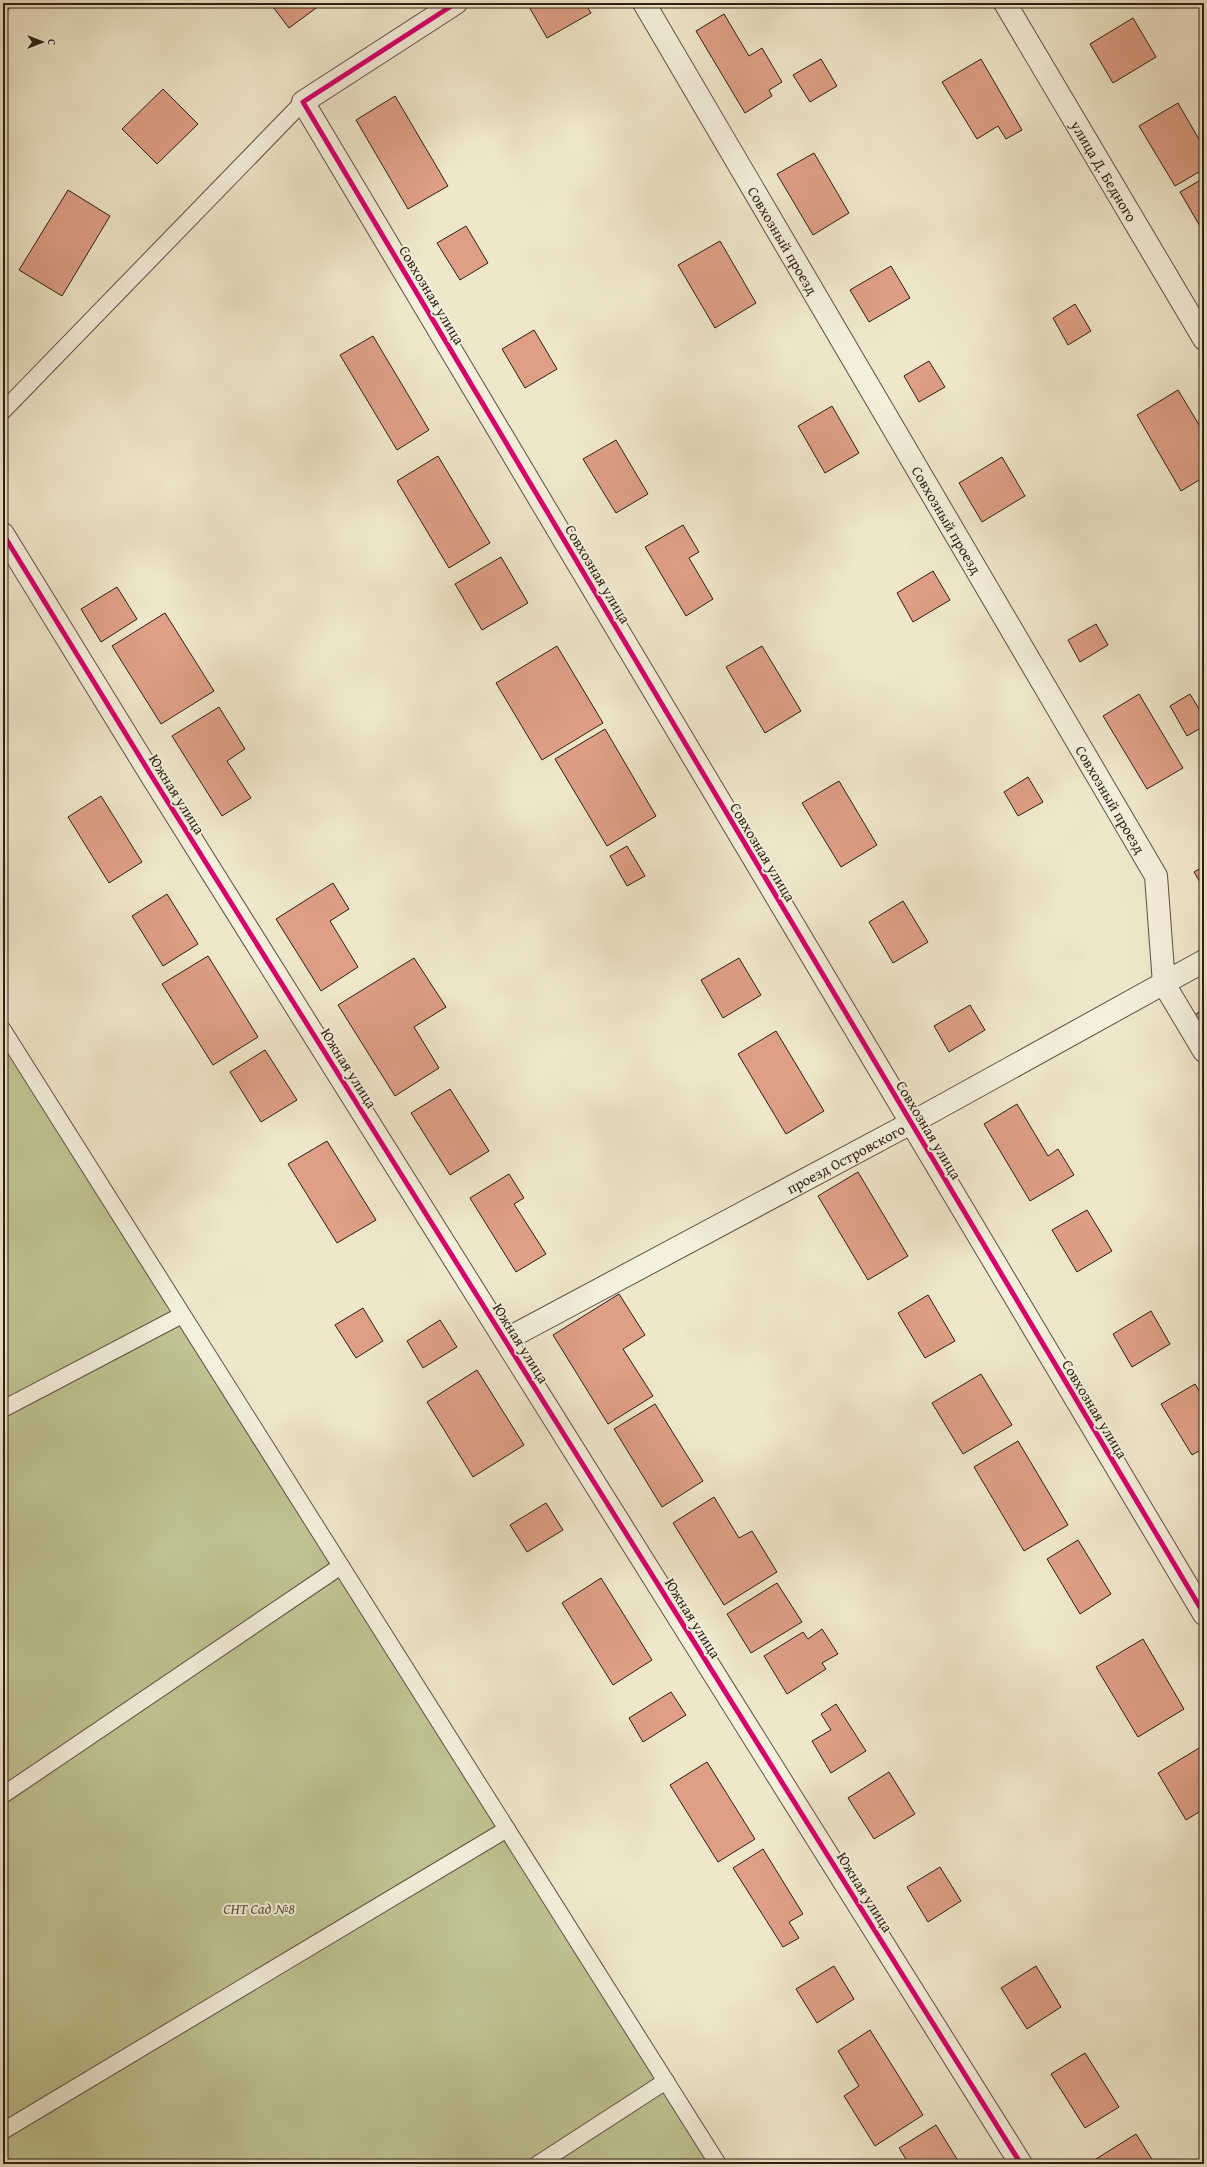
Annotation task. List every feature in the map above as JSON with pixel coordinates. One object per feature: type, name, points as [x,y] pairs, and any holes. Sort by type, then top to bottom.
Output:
[{"type":"street","points":[[303,102],[456,3]]},
{"type":"street","name":"Совхозный проезд","points":[[644,3],[1156,876],[1164,984],[1204,1051]]},
{"type":"street","name":"улица Д. Бедного","points":[[1005,3],[1204,339]]},
{"type":"street","name":"Совхозная улица","points":[[303,102],[1204,1614]]},
{"type":"street","name":"Южная улица","points":[[3,534],[151,775],[1020,2164]]},
{"type":"street","name":"проезд Островского","points":[[505,1340],[911,1123],[1204,961]]},
{"type":"lane","points":[[3,411],[303,102]]},
{"type":"lane","points":[[3,1030],[718,2164]]},
{"type":"lane","points":[[3,1409],[182,1314]]},
{"type":"lane","points":[[3,1795],[341,1566]]},
{"type":"lane","points":[[3,2131],[507,1829]]},
{"type":"lane","points":[[538,2164],[666,2081]]},
{"type":"green space","points":[[3,3],[16,3],[3,15]]},
{"type":"green space","name":"СНТ Сад №8","points":[[3,1015],[720,2164],[3,2164]]},
{"type":"building","points":[[270,3],[323,3],[289,28]]},
{"type":"building","points":[[527,3],[585,3],[591,13],[547,38]]},
{"type":"building","points":[[724,14],[749,56],[762,48],[782,82],[769,90],[772,96],[745,113],[696,31]]},
{"type":"building","points":[[1133,18],[1156,57],[1113,83],[1090,44]]},
{"type":"building","points":[[821,59],[837,86],[810,102],[793,75]]},
{"type":"building","points":[[981,59],[1022,130],[1006,139],[998,126],[977,139],[942,82]]},
{"type":"building","points":[[163,89],[198,124],[157,164],[122,129]]},
{"type":"building","points":[[395,96],[448,186],[408,209],[356,120]]},
{"type":"building","points":[[1178,103],[1204,148],[1204,169],[1175,186],[1139,126]]},
{"type":"building","points":[[814,153],[849,213],[813,235],[777,174]]},
{"type":"building","points":[[1204,178],[1204,233],[1180,192]]},
{"type":"building","points":[[68,190],[110,216],[62,296],[19,270]]},
{"type":"building","points":[[466,226],[488,263],[460,280],[437,243]]},
{"type":"building","points":[[720,241],[756,303],[715,328],[678,265]]},
{"type":"building","points":[[891,266],[910,298],[869,322],[850,290]]},
{"type":"building","points":[[1075,304],[1091,331],[1068,345],[1053,318]]},
{"type":"building","points":[[534,330],[557,369],[525,388],[502,349]]},
{"type":"building","points":[[373,336],[429,430],[397,450],[340,355]]},
{"type":"building","points":[[929,361],[945,387],[919,402],[904,376]]},
{"type":"building","points":[[1178,390],[1204,433],[1204,477],[1181,491],[1137,415]]},
{"type":"building","points":[[832,406],[859,453],[825,473],[798,426]]},
{"type":"building","points":[[616,440],[648,494],[616,513],[583,459]]},
{"type":"building","points":[[438,456],[490,543],[449,568],[397,481]]},
{"type":"building","points":[[1002,457],[1025,496],[982,522],[959,483]]},
{"type":"building","points":[[683,525],[699,552],[689,558],[713,599],[686,616],[645,547]]},
{"type":"building","points":[[501,557],[528,603],[482,630],[455,584]]},
{"type":"building","points":[[933,571],[950,600],[913,622],[897,593]]},
{"type":"building","points":[[117,587],[137,619],[101,642],[81,609]]},
{"type":"building","points":[[165,613],[214,691],[161,724],[112,646]]},
{"type":"building","points":[[1096,624],[1108,645],[1080,662],[1068,640]]},
{"type":"building","points":[[557,646],[603,723],[542,760],[496,683]]},
{"type":"building","points":[[762,646],[801,711],[765,733],[726,667]]},
{"type":"building","points":[[1139,694],[1183,768],[1147,789],[1103,716]]},
{"type":"building","points":[[1190,694],[1204,717],[1204,726],[1187,736],[1170,706]]},
{"type":"building","points":[[219,707],[245,749],[227,761],[251,798],[222,816],[172,736]]},
{"type":"building","points":[[605,729],[656,816],[607,846],[555,759]]},
{"type":"building","points":[[1028,777],[1043,802],[1018,816],[1004,792]]},
{"type":"building","points":[[839,781],[877,845],[841,867],[802,803]]},
{"type":"building","points":[[101,796],[142,862],[109,883],[68,817]]},
{"type":"building","points":[[627,846],[645,876],[627,886],[610,856]]},
{"type":"building","points":[[1204,866],[1204,889],[1194,872]]},
{"type":"building","points":[[333,883],[349,909],[330,921],[358,967],[321,991],[276,919]]},
{"type":"building","points":[[167,894],[198,944],[163,966],[132,916]]},
{"type":"building","points":[[903,901],[928,942],[893,963],[869,922]]},
{"type":"building","points":[[208,956],[258,1037],[213,1065],[162,984]]},
{"type":"building","points":[[414,958],[446,1007],[414,1027],[439,1068],[395,1096],[338,1005]]},
{"type":"building","points":[[739,958],[761,995],[723,1018],[701,980]]},
{"type":"building","points":[[970,1005],[985,1030],[949,1052],[934,1026]]},
{"type":"building","points":[[1204,1009],[1204,1034],[1193,1016]]},
{"type":"building","points":[[776,1031],[824,1111],[786,1134],[738,1054]]},
{"type":"building","points":[[265,1050],[297,1100],[261,1122],[230,1072]]},
{"type":"building","points":[[450,1089],[489,1151],[450,1175],[411,1113]]},
{"type":"building","points":[[1017,1104],[1048,1156],[1058,1149],[1074,1175],[1030,1201],[984,1124]]},
{"type":"building","points":[[327,1141],[376,1220],[337,1243],[288,1164]]},
{"type":"building","points":[[858,1172],[908,1256],[868,1280],[818,1196]]},
{"type":"building","points":[[509,1174],[524,1198],[514,1204],[546,1254],[516,1272],[470,1198]]},
{"type":"building","points":[[1087,1210],[1112,1251],[1077,1272],[1052,1230]]},
{"type":"building","points":[[619,1294],[645,1335],[623,1349],[653,1396],[608,1424],[553,1335]]},
{"type":"building","points":[[928,1295],[955,1341],[925,1358],[898,1313]]},
{"type":"building","points":[[363,1308],[383,1341],[356,1358],[335,1325]]},
{"type":"building","points":[[1151,1311],[1170,1344],[1132,1367],[1113,1334]]},
{"type":"building","points":[[440,1320],[457,1347],[423,1368],[407,1341]]},
{"type":"building","points":[[477,1370],[524,1445],[473,1477],[427,1402]]},
{"type":"building","points":[[981,1374],[1012,1425],[963,1454],[932,1403]]},
{"type":"building","points":[[1195,1384],[1204,1399],[1204,1448],[1192,1455],[1161,1404]]},
{"type":"building","points":[[655,1404],[703,1481],[662,1507],[614,1429]]},
{"type":"building","points":[[1018,1441],[1068,1525],[1024,1551],[974,1467]]},
{"type":"building","points":[[714,1497],[739,1538],[752,1531],[777,1572],[724,1605],[673,1523]]},
{"type":"building","points":[[546,1503],[563,1530],[527,1552],[510,1525]]},
{"type":"building","points":[[1078,1540],[1111,1594],[1080,1614],[1047,1559]]},
{"type":"building","points":[[601,1578],[652,1660],[613,1685],[562,1603]]},
{"type":"building","points":[[777,1583],[802,1622],[751,1653],[727,1614]]},
{"type":"building","points":[[822,1629],[838,1654],[822,1663],[826,1669],[787,1694],[764,1656],[803,1632],[808,1639]]},
{"type":"building","points":[[1143,1639],[1184,1709],[1138,1737],[1096,1667]]},
{"type":"building","points":[[671,1692],[686,1715],[643,1742],[629,1718]]},
{"type":"building","points":[[836,1704],[866,1751],[831,1773],[812,1741],[831,1730],[821,1714]]},
{"type":"building","points":[[1204,1745],[1204,1809],[1186,1820],[1158,1773]]},
{"type":"building","points":[[707,1762],[755,1839],[718,1862],[670,1785]]},
{"type":"building","points":[[889,1772],[915,1814],[874,1839],[848,1798]]},
{"type":"building","points":[[763,1849],[803,1914],[789,1922],[799,1938],[783,1947],[733,1868]]},
{"type":"building","points":[[940,1867],[961,1901],[928,1922],[907,1887]]},
{"type":"building","points":[[834,1966],[854,1999],[817,2023],[796,1989]]},
{"type":"building","points":[[1036,1966],[1061,2007],[1027,2029],[1001,1988]]},
{"type":"building","points":[[870,2030],[923,2115],[875,2146],[844,2096],[859,2086],[838,2051]]},
{"type":"building","points":[[1085,2053],[1119,2107],[1085,2128],[1051,2074]]},
{"type":"building","points":[[936,2125],[960,2164],[909,2164],[899,2148]]},
{"type":"building","points":[[1136,2134],[1155,2164],[1088,2164]]},
{"type":"cycle path","points":[[456,3],[303,102],[1204,1614]]},
{"type":"cycle path","points":[[3,534],[151,775],[1021,2164]]}]
